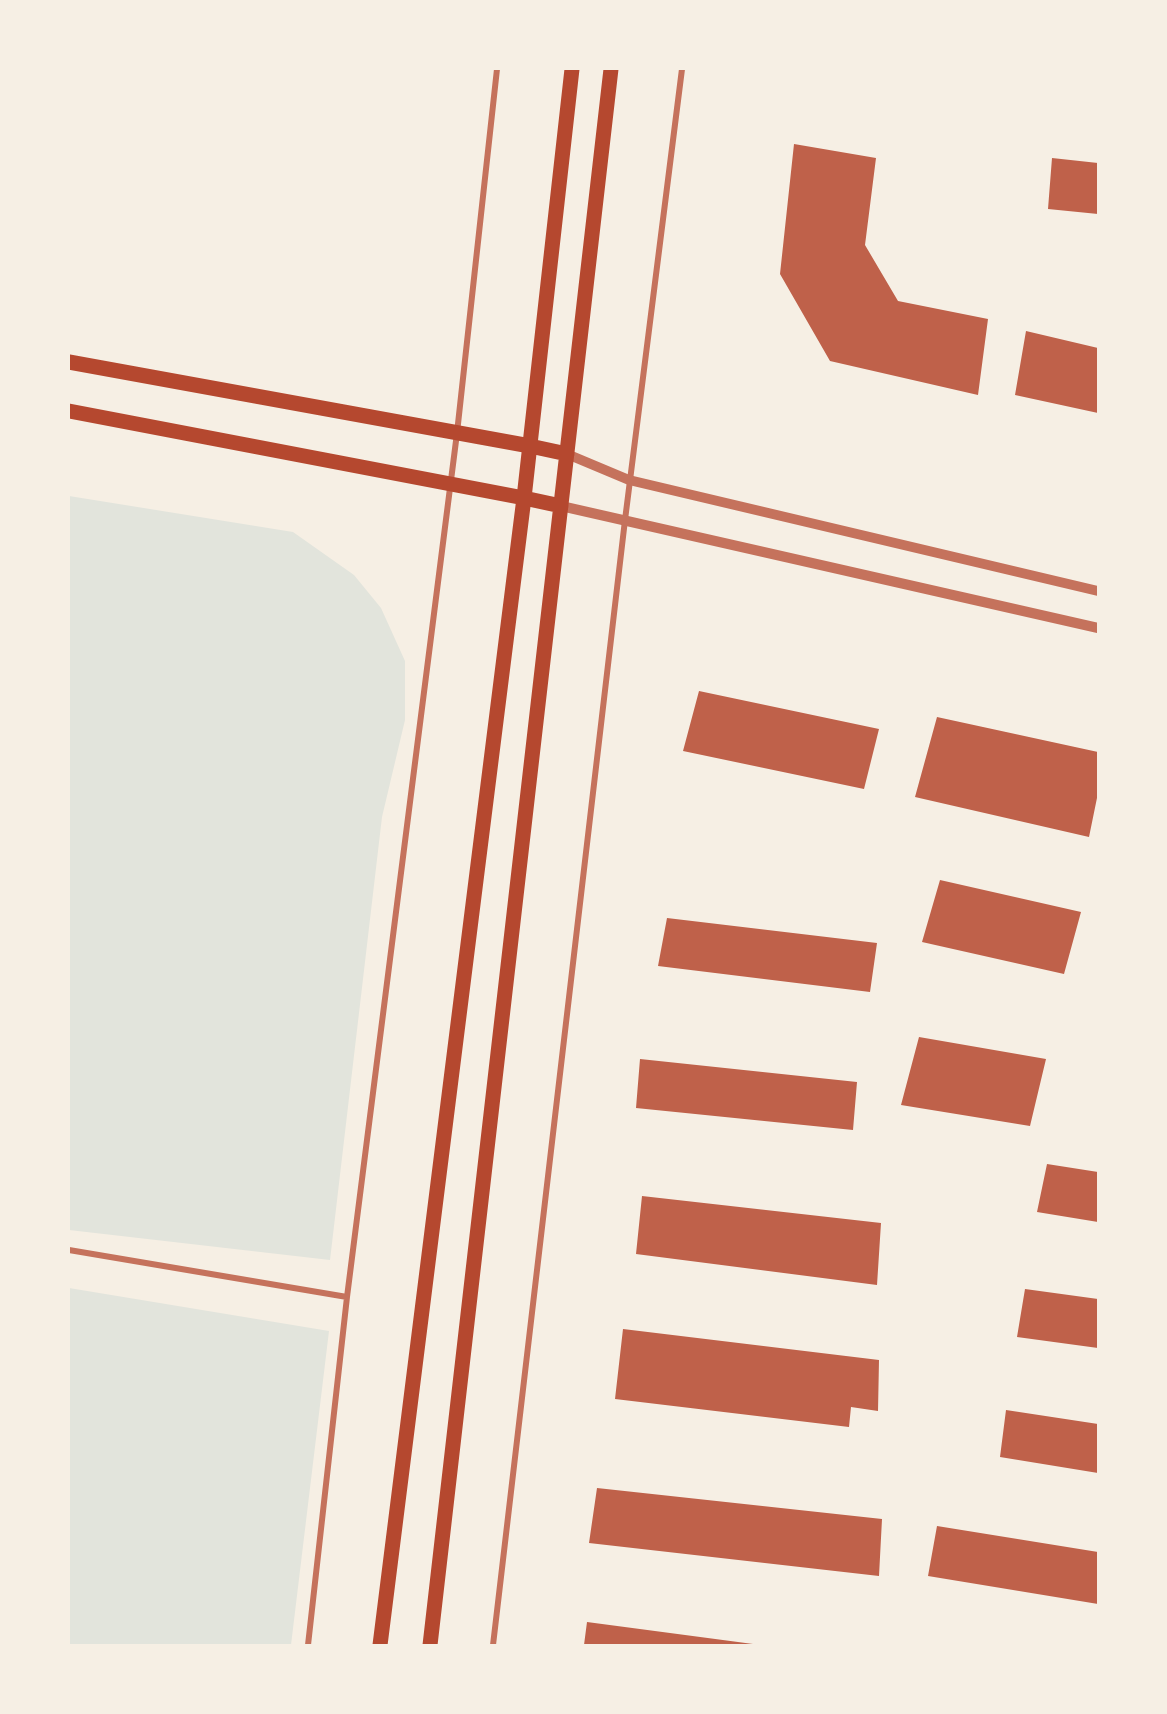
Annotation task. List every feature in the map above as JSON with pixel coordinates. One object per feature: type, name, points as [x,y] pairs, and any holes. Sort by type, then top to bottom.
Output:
[{"type":"main road","points":[[380,1645],[524,498],[572,69]]},
{"type":"main road","points":[[430,1645],[611,69]]},
{"type":"main road","points":[[69,362],[567,454]]},
{"type":"main road","points":[[69,411],[561,506]]},
{"type":"street","points":[[308,1645],[347,1297],[457,432],[497,69]]},
{"type":"street","points":[[493,1645],[629,480],[681,69]]},
{"type":"street","points":[[567,454],[629,480],[1098,591]]},
{"type":"street","points":[[561,506],[1098,628]]},
{"type":"street","points":[[69,1250],[347,1297]]},
{"type":"shaded area","points":[[69,496],[293,532],[354,575],[381,608],[405,661],[405,720],[382,817],[330,1260],[69,1230]]},
{"type":"shaded area","points":[[69,1288],[329,1331],[291,1645],[69,1645]]},
{"type":"building","points":[[794,144],[876,158],[865,245],[898,301],[988,319],[978,395],[830,361],[780,274]]},
{"type":"building","points":[[1052,158],[1098,163],[1098,214],[1048,209]]},
{"type":"building","points":[[1026,331],[1098,348],[1098,413],[1015,395]]},
{"type":"building","points":[[699,691],[879,729],[864,789],[683,751]]},
{"type":"building","points":[[937,717],[1098,752],[1098,793],[1089,837],[915,797]]},
{"type":"building","points":[[940,880],[1081,912],[1064,974],[922,942]]},
{"type":"building","points":[[667,918],[877,943],[870,992],[658,966]]},
{"type":"building","points":[[919,1037],[1046,1059],[1030,1126],[901,1105]]},
{"type":"building","points":[[640,1059],[857,1082],[853,1130],[636,1108]]},
{"type":"building","points":[[1047,1164],[1098,1172],[1098,1222],[1037,1212]]},
{"type":"building","points":[[642,1196],[881,1223],[877,1285],[636,1254]]},
{"type":"building","points":[[1025,1289],[1098,1299],[1098,1348],[1017,1337]]},
{"type":"building","points":[[623,1329],[879,1360],[878,1411],[851,1407],[849,1427],[615,1399]]},
{"type":"building","points":[[1006,1410],[1098,1424],[1098,1473],[1000,1457]]},
{"type":"building","points":[[597,1488],[882,1519],[879,1576],[589,1543]]},
{"type":"building","points":[[937,1526],[1098,1552],[1098,1604],[928,1576]]},
{"type":"building","points":[[587,1622],[753,1644],[584,1645]]}]
